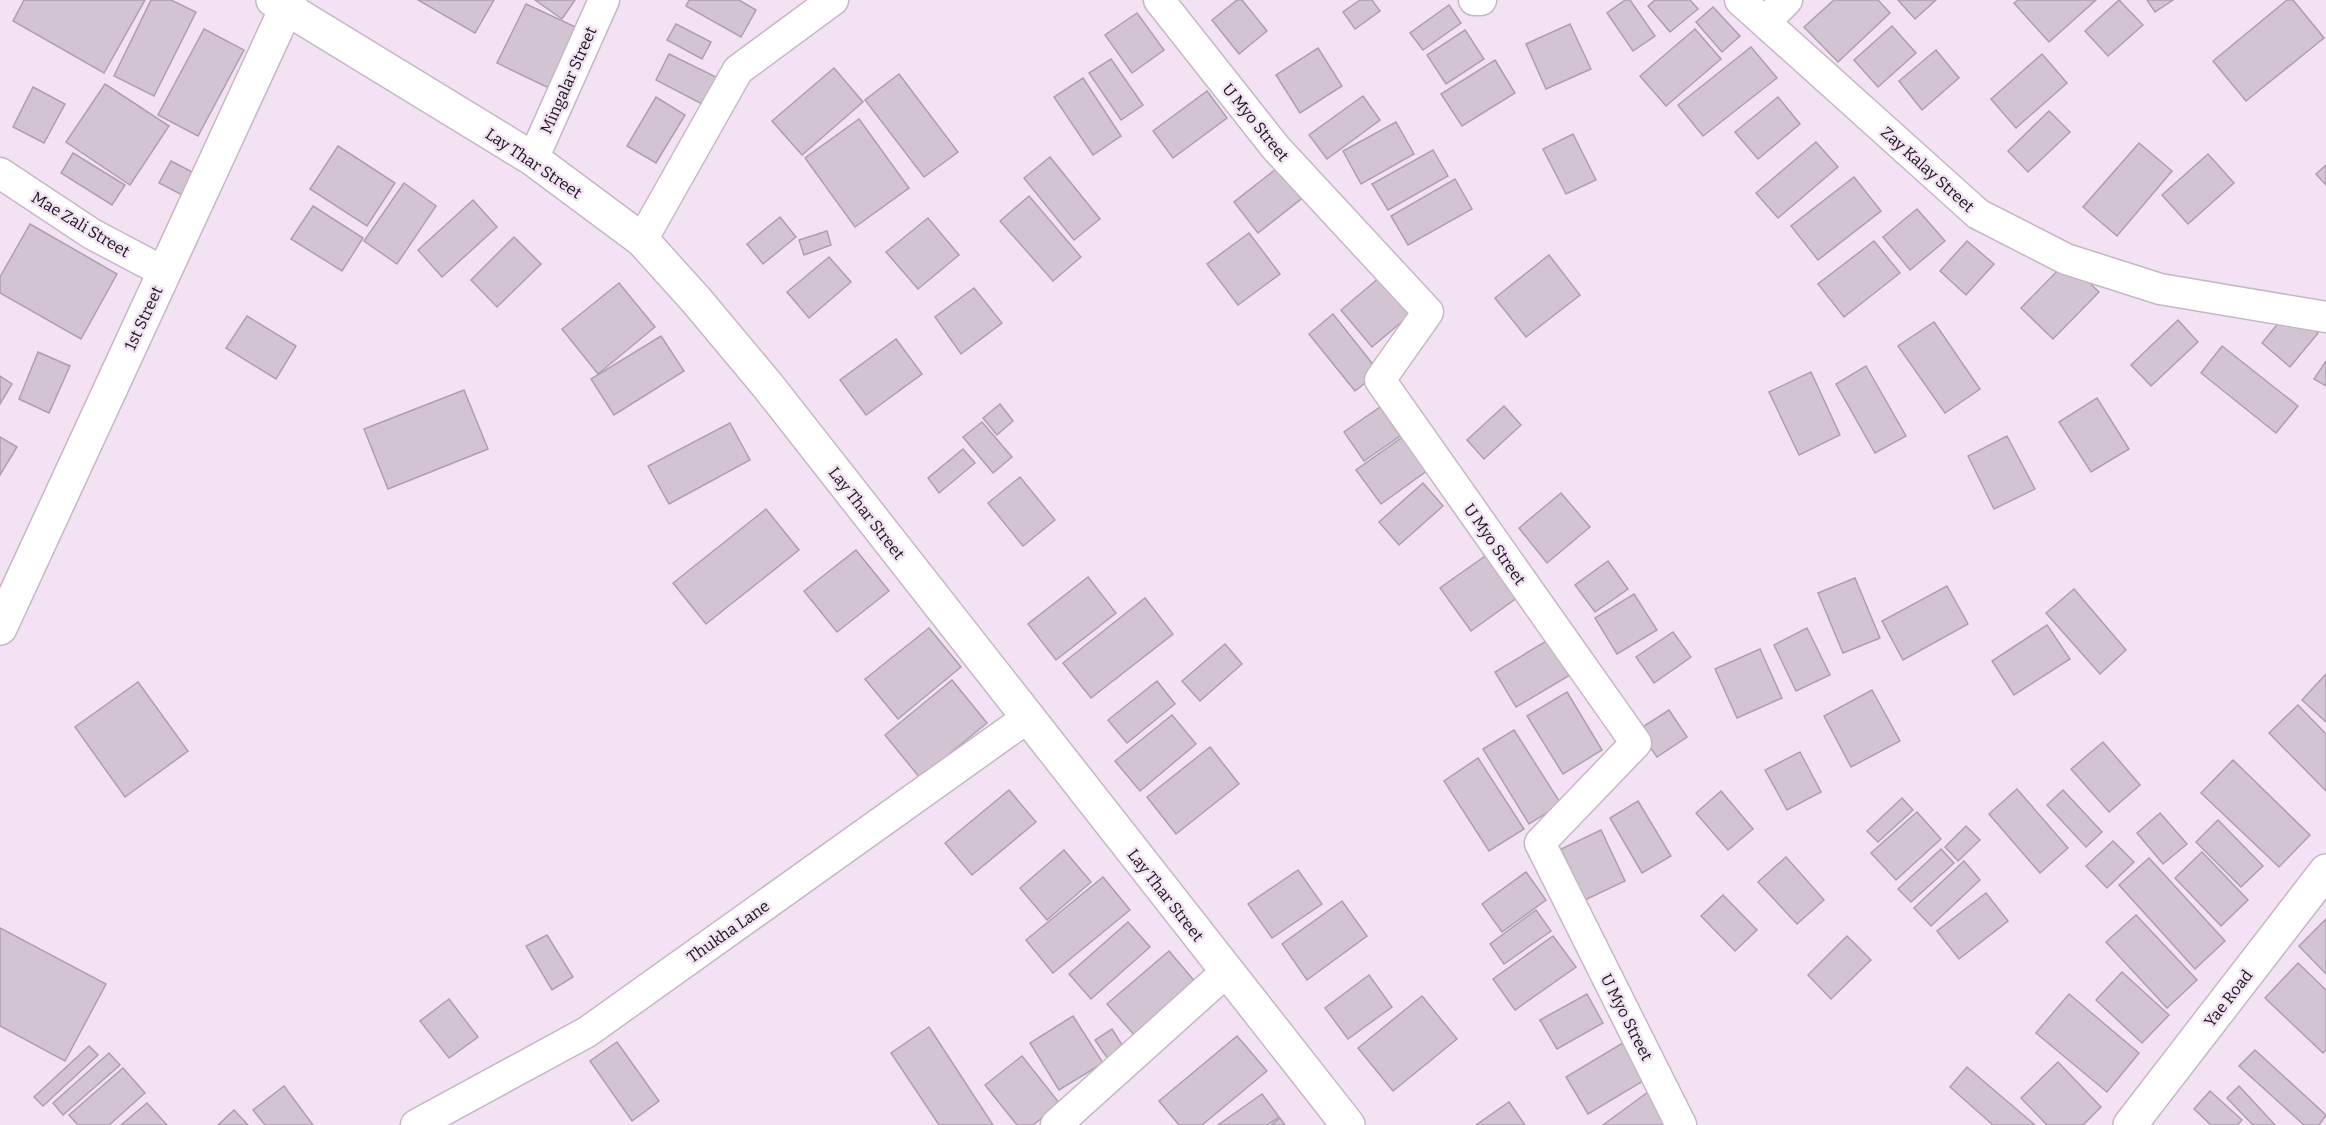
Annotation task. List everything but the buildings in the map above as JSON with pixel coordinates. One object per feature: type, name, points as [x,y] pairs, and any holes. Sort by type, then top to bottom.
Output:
[{"type":"street","name":"Mingalar Street","points":[[532,159],[604,0]]},
{"type":"street","points":[[642,240],[738,70],[833,0]]},
{"type":"street","name":"U Myo Street","points":[[1159,0],[1276,148],[1428,312],[1380,380],[1636,743],[1540,843],[1681,1125]]},
{"type":"street","points":[[1474,0],[1481,0]]},
{"type":"street","name":"Zay Kalay Street","points":[[1740,0],[1978,214],[2066,259],[2160,288],[2326,317]]},
{"type":"street","points":[[1765,22],[1787,0]]},
{"type":"street","name":"Lay Thar Street","points":[[283,2],[532,159],[642,240],[768,386],[1348,1125]]},
{"type":"street","name":"1st Street","points":[[0,628],[164,272],[283,2]]},
{"type":"street","name":"Mae Zali Street","points":[[0,173],[92,234],[164,272]]},
{"type":"street","name":"Thukha Lane","points":[[416,1125],[587,1032],[1027,718]]},
{"type":"street","name":"Yae Road","points":[[2130,1125],[2326,871]]},
{"type":"street","points":[[1056,1125],[1226,972]]}]
